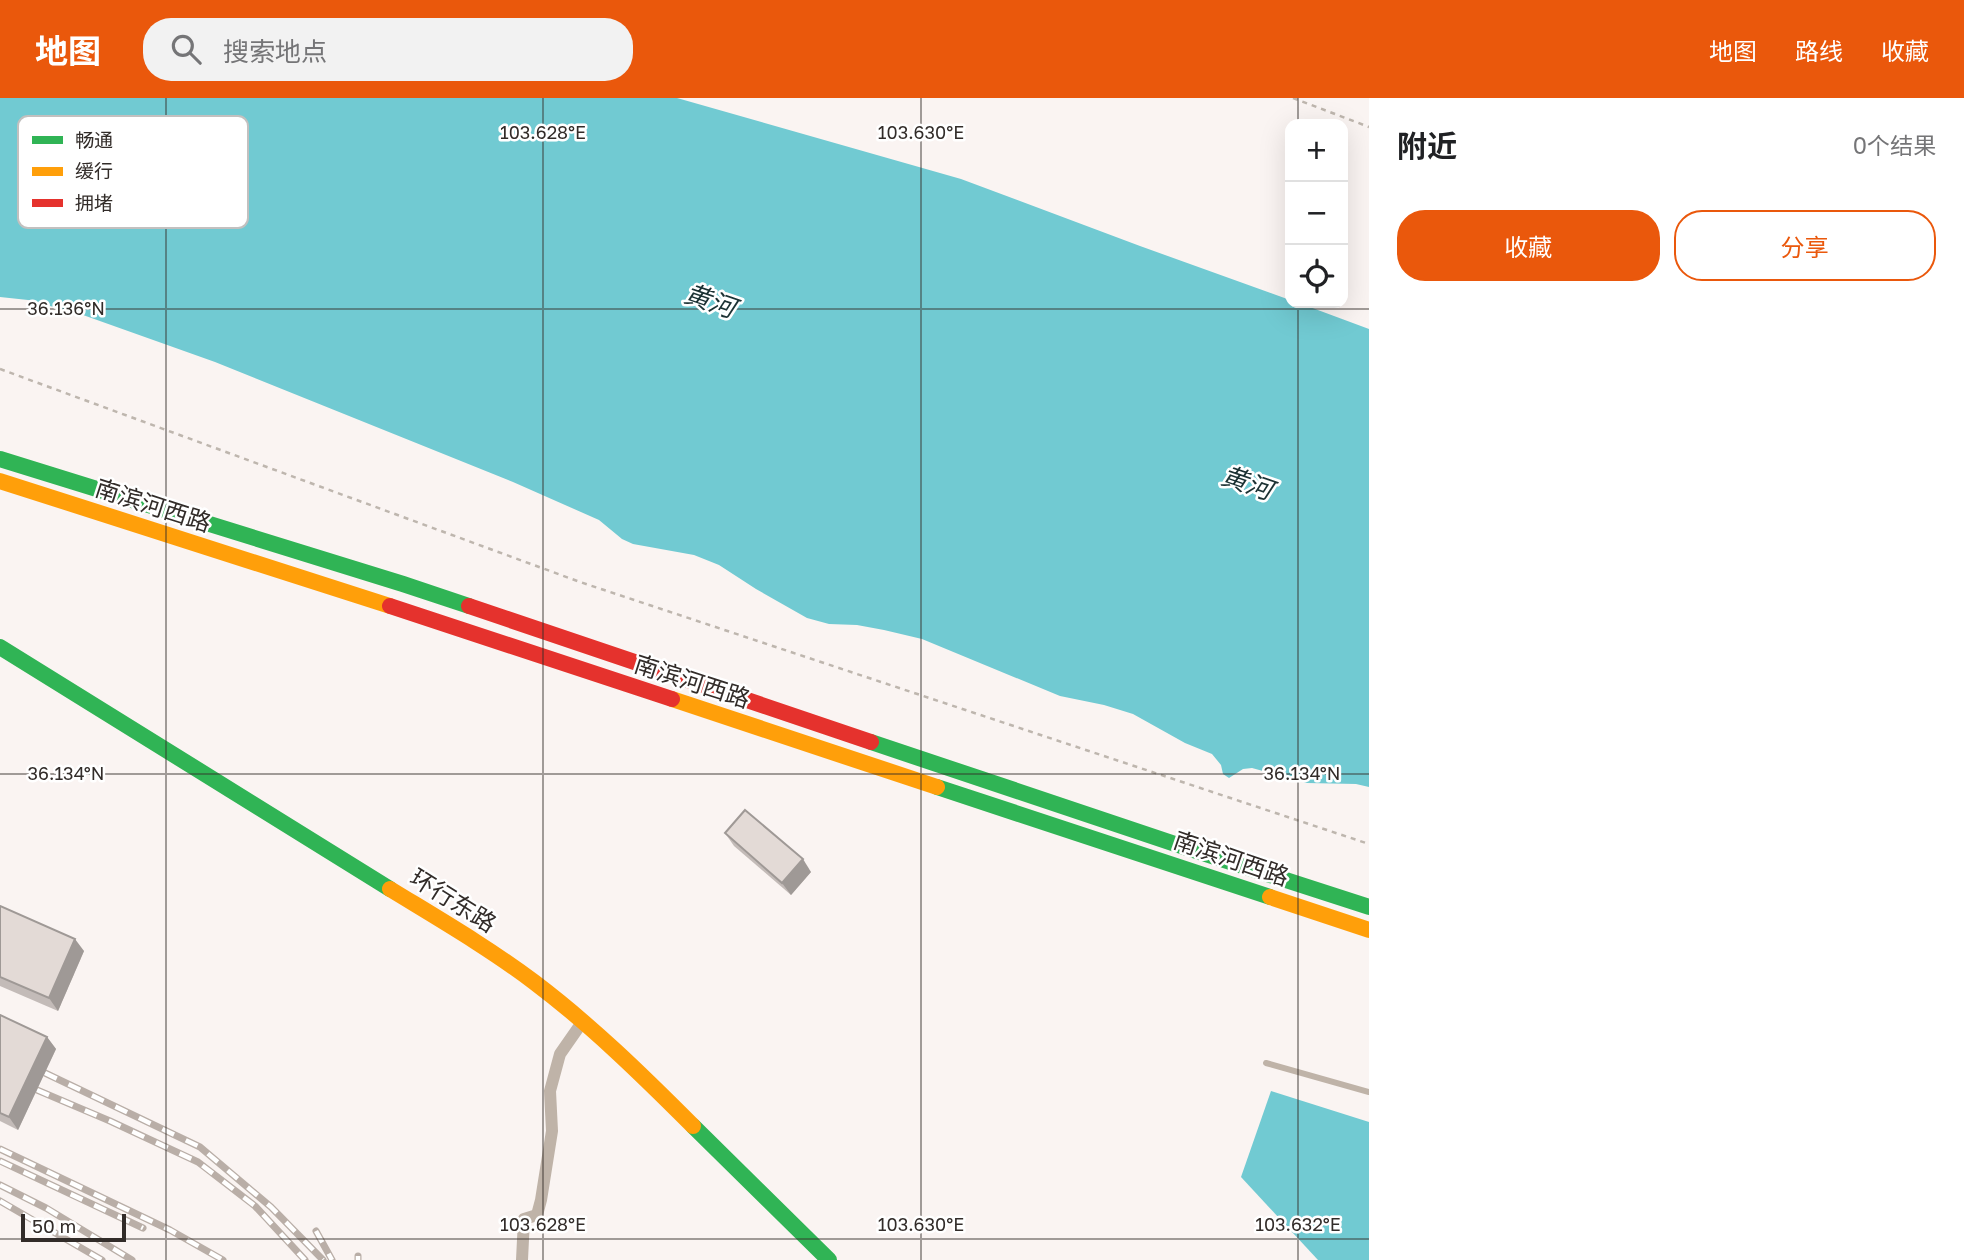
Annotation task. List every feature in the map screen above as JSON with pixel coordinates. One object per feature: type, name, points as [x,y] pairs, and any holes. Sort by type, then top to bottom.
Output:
[{"type":"main road","name":"南滨河西路","points":[[0,459],[402,584],[1369,907]]},
{"type":"main road","name":"南滨河西路","points":[[0,481],[373,600],[1369,930]]},
{"type":"main road","name":"环行东路","points":[[0,648],[473,940],[534,982],[617,1051],[829,1260]]},
{"type":"street","points":[[522,1260],[524,1219],[537,1215],[541,1200],[552,1130],[550,1091],[560,1054],[583,1021]]},
{"type":"lane","points":[[1266,1063],[1369,1092]]},
{"type":"path","points":[[1293,98],[1369,127]]},
{"type":"path","points":[[0,369],[580,582],[1369,844]]},
{"type":"water","name":"黄河","points":[[0,98],[677,98],[961,179],[1285,298],[1285,308],[1312,308],[1369,329],[1369,787],[1356,784],[1307,783],[1252,768],[1243,769],[1229,778],[1223,774],[1221,765],[1212,754],[1185,743],[1133,714],[1060,696],[922,639],[807,618],[719,565],[694,555],[633,544],[622,539],[599,520],[513,482],[215,362],[83,315],[28,300],[0,297]]},
{"type":"water","points":[[1271,1091],[1369,1122],[1369,1260],[1318,1260],[1241,1177]]},
{"type":"building","points":[[745,810],[803,859],[782,883],[725,833]]},
{"type":"building","points":[[0,906],[75,939],[49,998],[0,977]]},
{"type":"building","points":[[0,1015],[47,1037],[9,1117],[0,1113]]},
{"type":"railway","points":[[45,1073],[200,1147],[271,1207],[323,1260]]},
{"type":"railway","points":[[37,1090],[198,1162],[255,1206],[305,1260]]},
{"type":"railway","points":[[0,1149],[170,1230],[223,1260]]},
{"type":"railway","points":[[0,1161],[143,1228]]},
{"type":"railway","points":[[0,1185],[46,1208],[132,1260]]},
{"type":"railway","points":[[0,1201],[102,1260]]},
{"type":"railway","points":[[316,1231],[332,1260]]},
{"type":"traffic: fast","points":[[0,459],[469,606]]},
{"type":"traffic: fast","points":[[0,647],[390,889]]},
{"type":"traffic: fast","points":[[871,742],[1369,907]]},
{"type":"traffic: fast","points":[[937,787],[1270,897]]},
{"type":"traffic: fast","points":[[693,1126],[829,1260]]},
{"type":"traffic: slow","points":[[0,481],[390,606]]},
{"type":"traffic: slow","points":[[672,699],[937,787]]},
{"type":"traffic: slow","points":[[390,889],[499,957],[555,998],[616,1051],[693,1126]]},
{"type":"traffic: slow","points":[[1270,897],[1369,930]]},
{"type":"traffic: jam","points":[[390,606],[672,699]]},
{"type":"traffic: jam","points":[[469,606],[871,742]]}]
